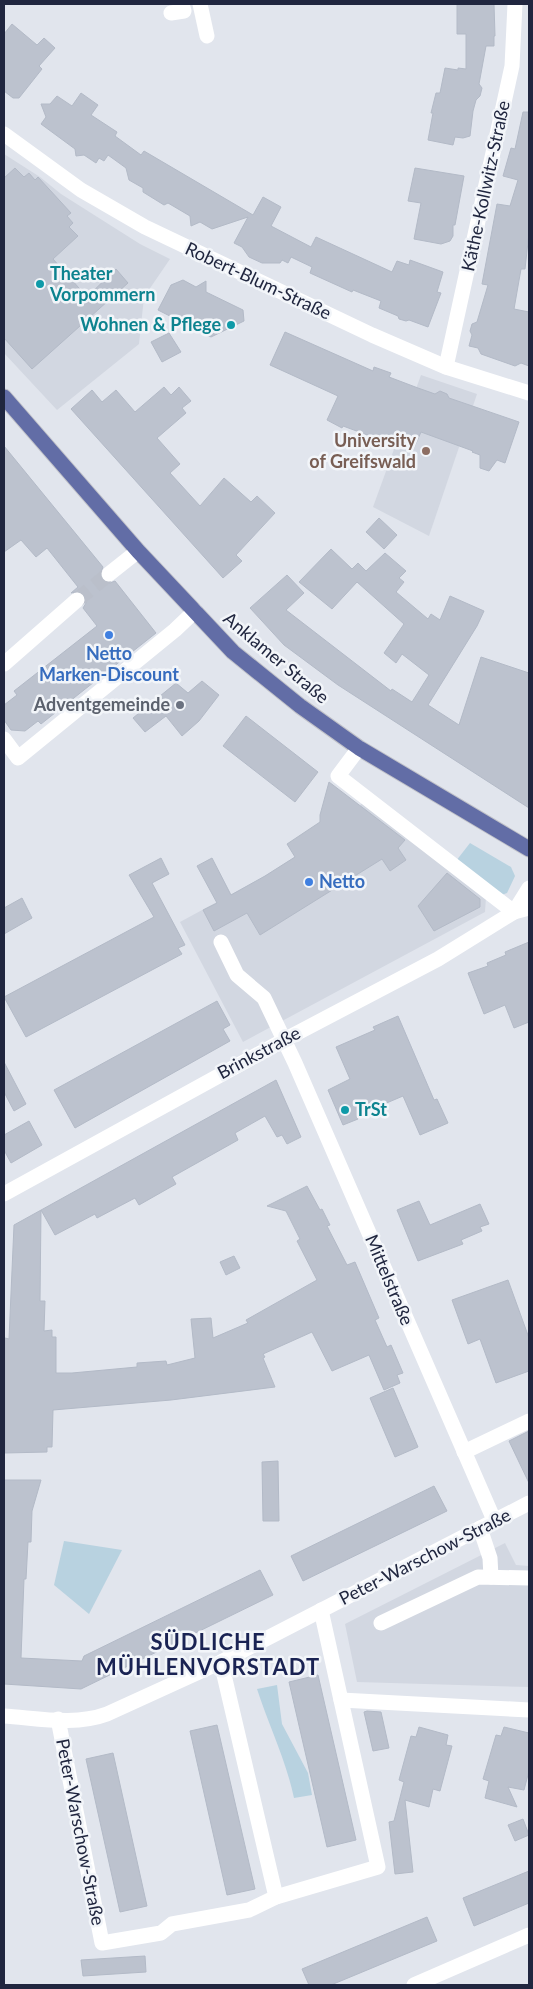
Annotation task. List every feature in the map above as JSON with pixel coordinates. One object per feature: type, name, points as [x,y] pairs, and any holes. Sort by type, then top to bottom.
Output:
[{"type":"main road","name":"Anklamer Straße","points":[[4,397],[138,551],[233,652],[300,706],[359,748],[529,849]]},
{"type":"street","points":[[200,4],[207,36]]},
{"type":"street","name":"Käthe-Kollwitz-Straße","points":[[446,367],[512,66],[515,4]]},
{"type":"street","name":"Robert-Blum-Straße","points":[[4,134],[81,190],[144,227],[372,335],[446,367],[529,393]]},
{"type":"street","points":[[109,574],[138,551]]},
{"type":"street","points":[[4,664],[77,600]]},
{"type":"street","points":[[4,739],[18,758],[175,630],[194,611]]},
{"type":"street","points":[[359,748],[338,776],[514,912]]},
{"type":"street","name":"Brinkstraße","points":[[514,912],[529,888]]},
{"type":"street","name":"Brinkstraße","points":[[4,1194],[284,1040],[438,959],[514,912],[529,908]]},
{"type":"street","name":"Mittelstraße","points":[[221,942],[237,975],[264,998],[284,1040],[494,1520]]},
{"type":"street","points":[[464,1452],[529,1421]]},
{"type":"street","name":"Peter-Warschow-Straße","points":[[4,1716],[78,1720],[93,1719],[221,1662],[529,1503]]},
{"type":"street","points":[[480,1528],[490,1558],[491,1577]]},
{"type":"street","points":[[381,1623],[478,1577],[529,1578]]},
{"type":"street","name":"Peter-Warschow-Straße","points":[[58,1719],[102,1944],[162,1934],[172,1924],[249,1910],[276,1897],[378,1867],[321,1610]]},
{"type":"street","points":[[221,1662],[276,1897]]},
{"type":"street","points":[[341,1700],[529,1710]]},
{"type":"street","points":[[414,1985],[529,1935]]},
{"type":"shaded area","points":[[4,154],[40,177],[61,194],[140,244],[170,259],[144,297],[139,344],[57,410],[4,353]]},
{"type":"shaded area","name":"University of Greifswald","points":[[421,375],[477,394],[429,536],[373,507]]},
{"type":"shaded area","points":[[362,803],[486,897],[485,912],[243,1042],[180,922],[265,876],[344,825]]},
{"type":"shaded area","points":[[470,843],[511,867],[515,876],[507,893],[499,896],[456,861]]},
{"type":"shaded area","points":[[64,1541],[122,1550],[89,1614],[54,1585]]},
{"type":"shaded area","points":[[505,1543],[516,1565],[529,1566],[529,1687],[357,1682],[345,1624]]},
{"type":"shaded area","points":[[277,1685],[282,1724],[308,1773],[312,1795],[294,1798],[282,1757],[257,1689]]},
{"type":"building","points":[[457,4],[494,4],[495,36],[494,46],[486,46],[479,84],[482,88],[473,111],[470,136],[463,138],[455,137],[453,145],[428,140],[433,113],[431,113],[436,93],[440,93],[445,68],[466,69],[466,34],[457,34]]},
{"type":"building","points":[[12,24],[37,45],[44,38],[55,48],[39,66],[42,69],[19,98],[13,98],[4,91],[4,34]]},
{"type":"building","points":[[81,93],[98,105],[91,115],[117,132],[115,136],[141,155],[144,151],[253,215],[263,197],[281,207],[271,226],[311,247],[316,237],[392,272],[397,261],[409,265],[410,260],[443,272],[437,292],[441,293],[428,327],[409,320],[399,319],[398,316],[379,308],[381,301],[353,290],[352,292],[310,273],[312,267],[291,257],[288,263],[282,260],[280,263],[262,263],[249,257],[242,247],[234,243],[248,217],[212,229],[200,222],[191,226],[190,216],[168,203],[164,205],[143,192],[143,188],[129,180],[126,168],[108,155],[104,161],[99,158],[96,163],[84,155],[76,156],[75,149],[41,124],[46,117],[41,104],[50,104],[57,96],[72,106]]},
{"type":"building","points":[[523,112],[529,112],[529,233],[525,269],[521,269],[514,309],[529,312],[529,366],[521,363],[515,366],[481,354],[478,348],[469,346],[472,324],[477,322],[488,285],[482,284],[497,204],[510,206],[518,180],[503,176],[511,148],[515,149]]},
{"type":"building","name":"Theater Vorpommern","points":[[15,168],[24,177],[29,173],[35,180],[38,177],[71,213],[67,216],[73,223],[69,227],[78,236],[53,259],[87,297],[116,269],[128,283],[32,369],[4,338],[4,178]]},
{"type":"building","points":[[415,168],[464,176],[455,225],[453,225],[453,236],[450,241],[441,244],[414,239],[421,203],[408,201]]},
{"type":"building","points":[[183,280],[196,287],[206,281],[206,292],[243,310],[244,321],[211,337],[158,310],[171,285]]},
{"type":"building","points":[[285,332],[373,371],[374,367],[391,373],[389,377],[435,394],[440,391],[447,394],[449,398],[519,422],[505,463],[497,460],[489,471],[480,468],[480,455],[421,432],[413,450],[382,437],[381,440],[343,426],[342,428],[327,420],[338,396],[270,365]]},
{"type":"building","points":[[169,333],[181,352],[162,362],[151,342]]},
{"type":"building","points":[[164,387],[171,395],[179,387],[191,401],[182,408],[186,413],[157,438],[180,464],[170,473],[200,506],[224,478],[251,502],[257,496],[275,513],[236,555],[242,561],[223,578],[71,409],[92,390],[102,402],[116,390],[135,412]]},
{"type":"building","points":[[4,446],[103,567],[100,575],[102,580],[110,583],[115,581],[156,633],[41,724],[38,721],[25,731],[11,730],[4,720],[4,705],[17,695],[14,691],[97,626],[83,608],[86,603],[84,594],[80,591],[71,593],[78,587],[47,548],[36,557],[21,540],[4,552]]},
{"type":"building","points":[[379,518],[397,535],[384,549],[366,532]]},
{"type":"building","points":[[331,549],[352,569],[358,563],[366,571],[385,553],[406,571],[399,578],[404,582],[396,592],[428,619],[431,614],[440,620],[450,596],[484,611],[477,626],[428,705],[459,725],[481,657],[529,673],[529,808],[338,685],[284,645],[250,608],[287,575],[304,593],[286,610],[391,691],[392,689],[412,702],[429,675],[402,654],[396,663],[384,653],[404,624],[357,582],[332,609],[299,582]]},
{"type":"building","name":"Adventgemeinde","points":[[202,681],[219,695],[199,721],[182,736],[166,716],[145,732],[133,718],[176,683],[188,693]]},
{"type":"building","points":[[246,716],[318,772],[295,802],[223,746]]},
{"type":"building","points":[[329,782],[405,840],[398,848],[406,860],[390,871],[382,859],[260,935],[247,913],[214,931],[203,910],[217,903],[197,866],[212,858],[231,895],[295,857],[287,844],[320,822],[320,815]]},
{"type":"building","points":[[161,858],[169,874],[152,883],[185,945],[178,948],[182,954],[26,1037],[4,997],[154,917],[129,875]]},
{"type":"building","points":[[447,873],[480,899],[480,907],[434,931],[418,906]]},
{"type":"building","points":[[22,898],[32,918],[4,934],[4,908]]},
{"type":"building","points":[[529,942],[529,1022],[514,1028],[505,1005],[484,1014],[468,973],[488,966],[487,963],[506,955],[505,952]]},
{"type":"building","points":[[217,1001],[230,1025],[223,1029],[230,1041],[75,1128],[54,1090]]},
{"type":"building","points":[[398,1016],[434,1100],[437,1099],[448,1123],[420,1135],[403,1096],[356,1116],[358,1119],[343,1125],[328,1090],[350,1079],[336,1047],[375,1030],[373,1027]]},
{"type":"building","points":[[4,1062],[26,1104],[14,1111],[4,1092]]},
{"type":"building","points":[[276,1080],[301,1137],[287,1144],[282,1135],[277,1137],[265,1116],[235,1133],[238,1140],[172,1177],[176,1184],[139,1205],[135,1198],[97,1218],[95,1214],[55,1235],[41,1210]]},
{"type":"building","points":[[29,1121],[42,1145],[11,1163],[4,1150],[4,1135]]},
{"type":"building","points":[[307,1186],[320,1210],[322,1209],[330,1225],[327,1226],[347,1265],[355,1262],[379,1318],[375,1320],[387,1347],[391,1345],[403,1373],[397,1375],[400,1383],[384,1390],[369,1355],[332,1371],[312,1332],[263,1354],[275,1387],[171,1400],[53,1410],[52,1447],[47,1447],[47,1452],[5,1453],[5,1338],[9,1339],[14,1225],[41,1210],[40,1301],[45,1301],[44,1331],[52,1330],[52,1337],[56,1337],[56,1373],[137,1367],[137,1363],[166,1361],[167,1365],[195,1358],[191,1319],[211,1318],[213,1338],[248,1323],[246,1320],[317,1280],[297,1241],[300,1239],[286,1211],[267,1206]]},
{"type":"building","points":[[419,1201],[430,1225],[480,1204],[489,1224],[480,1227],[482,1231],[461,1240],[463,1244],[418,1261],[397,1210]]},
{"type":"building","points":[[234,1256],[240,1268],[226,1275],[220,1262]]},
{"type":"building","points":[[508,1280],[529,1338],[529,1371],[496,1383],[480,1339],[468,1344],[452,1300]]},
{"type":"building","points":[[393,1388],[418,1447],[395,1457],[370,1398]]},
{"type":"building","points":[[529,1431],[529,1483],[509,1441]]},
{"type":"building","points":[[278,1461],[279,1521],[263,1521],[262,1462]]},
{"type":"building","points":[[4,1480],[41,1480],[32,1511],[31,1542],[28,1542],[26,1579],[24,1579],[21,1658],[82,1661],[84,1656],[260,1570],[273,1595],[81,1689],[4,1684]]},
{"type":"building","points":[[434,1486],[447,1511],[303,1581],[291,1556]]},
{"type":"building","points":[[318,1675],[356,1840],[327,1847],[289,1682]]},
{"type":"building","points":[[364,1712],[381,1712],[389,1748],[373,1751]]},
{"type":"building","points":[[217,1725],[255,1889],[227,1895],[190,1731]]},
{"type":"building","points":[[419,1727],[448,1735],[446,1745],[452,1746],[440,1791],[433,1789],[429,1807],[405,1800],[413,1872],[395,1874],[389,1822],[394,1821],[404,1782],[399,1780],[411,1736],[416,1737]]},
{"type":"building","points":[[504,1727],[529,1733],[529,1771],[524,1790],[508,1787],[517,1807],[485,1798],[489,1781],[483,1779],[496,1735],[501,1736]]},
{"type":"building","points":[[113,1753],[147,1906],[120,1912],[86,1759]]},
{"type":"building","points":[[523,1819],[529,1835],[515,1841],[508,1825]]},
{"type":"building","points":[[529,1871],[529,1903],[474,1926],[463,1898]]},
{"type":"building","points":[[427,1917],[437,1941],[331,1985],[309,1985],[302,1969]]},
{"type":"building","points":[[145,1956],[146,1972],[83,1976],[81,1960]]},
{"type":"tunnel","points":[[77,600],[109,574]]},
{"type":"place","name":"Theater Vorpommern","points":[[40,284]]},
{"type":"place","name":"Wohnen & Pflege","points":[[231,325]]},
{"type":"place","name":"University of Greifswald","points":[[426,451]]},
{"type":"place","name":"Netto Marken-Discount","points":[[109,635]]},
{"type":"place","name":"Adventgemeinde","points":[[180,705]]},
{"type":"place","name":"Netto","points":[[309,882]]},
{"type":"place","name":"TrSt","points":[[345,1110]]},
{"type":"district","name":"SÜDLICHE MÜHLENVORSTADT","points":[[208,1654]]}]
